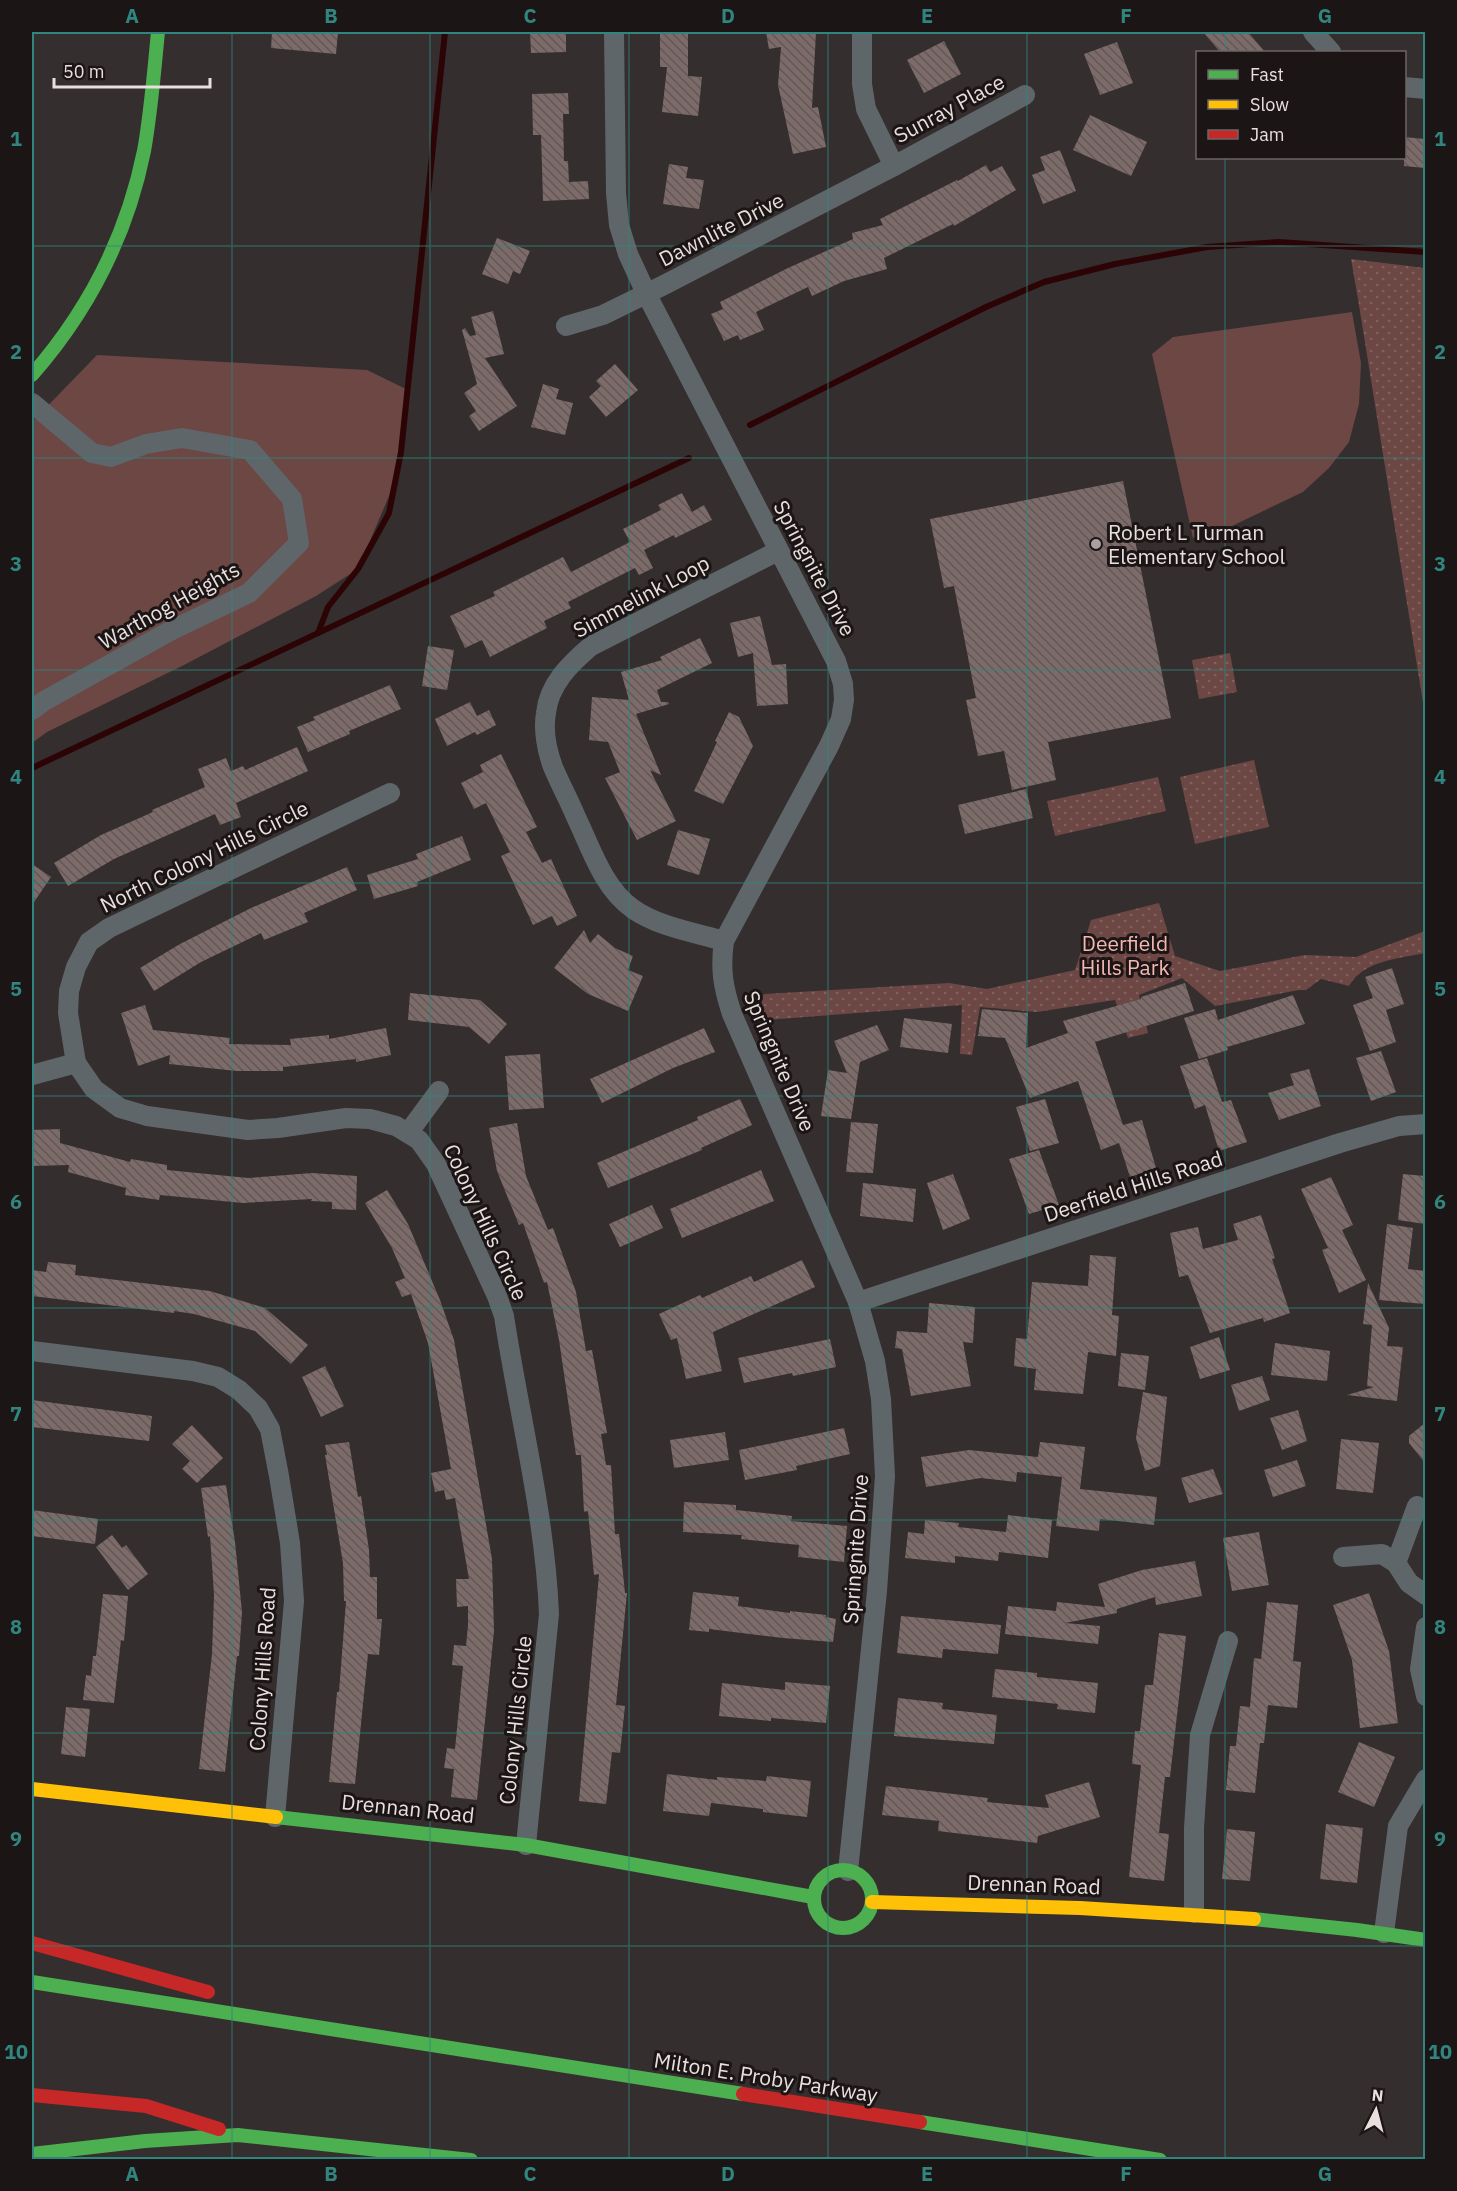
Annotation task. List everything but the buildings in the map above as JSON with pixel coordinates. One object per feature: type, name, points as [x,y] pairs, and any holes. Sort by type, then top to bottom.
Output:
[{"type":"main road","points":[[32,375],[46,361],[93,291],[121,234],[143,153],[158,32]]},
{"type":"main road","name":"Drennan Road","points":[[32,1789],[526,1845],[813,1897]]},
{"type":"main road","points":[[838,1870],[848,1871],[863,1878],[872,1894],[872,1902],[869,1912],[855,1926],[845,1929],[835,1928],[825,1924],[814,1907],[815,1888],[829,1874],[838,1870]]},
{"type":"main road","name":"Drennan Road","points":[[872,1902],[1194,1913],[1384,1933],[1425,1940]]},
{"type":"main road","points":[[32,1942],[216,1994]]},
{"type":"main road","points":[[32,1982],[366,2036]]},
{"type":"main road","points":[[239,2000],[366,2036]]},
{"type":"main road","name":"Milton E. Proby Parkway","points":[[366,2036],[1160,2160]]},
{"type":"main road","points":[[32,2095],[146,2106],[238,2135]]},
{"type":"main road","points":[[32,2154],[145,2140],[238,2135],[471,2160]]},
{"type":"street","name":"Springnite Drive","points":[[614,32],[616,193],[619,225],[628,254],[778,551],[837,661],[843,684],[844,700],[841,719],[829,746],[723,941],[721,968],[724,992],[732,1014],[858,1302],[875,1361],[881,1400],[885,1476],[876,1603],[848,1871]]},
{"type":"street","name":"Sunray Place","points":[[862,32],[862,84],[866,109],[894,166],[1025,94]]},
{"type":"street","points":[[1313,32],[1330,51]]},
{"type":"street","points":[[1406,87],[1425,89]]},
{"type":"street","name":"Dawnlite Drive","points":[[566,326],[603,315],[894,166]]},
{"type":"street","name":"Warthog Heights","points":[[32,403],[92,453],[111,457],[146,444],[182,438],[250,450],[292,499],[299,543],[249,593],[172,630],[33,706]]},
{"type":"street","name":"Simmelink Loop","points":[[723,941],[654,921],[633,909],[616,893],[603,874],[553,766],[546,740],[546,712],[555,685],[570,664],[591,646],[778,551]]},
{"type":"street","name":"North Colony Hills Circle","points":[[76,1063],[68,1013],[69,991],[76,967],[89,942],[109,928],[390,793]]},
{"type":"street","points":[[32,1075],[76,1063]]},
{"type":"street","name":"Colony Hills Circle","points":[[76,1063],[94,1089],[120,1108],[147,1116],[248,1130],[346,1118],[370,1119],[396,1126],[420,1140],[436,1164],[504,1316],[538,1505],[549,1614],[526,1845]]},
{"type":"street","points":[[408,1133],[439,1091]]},
{"type":"street","name":"Deerfield Hills Road","points":[[858,1302],[1340,1143],[1399,1126],[1425,1124]]},
{"type":"street","name":"Colony Hills Road","points":[[32,1351],[193,1371],[219,1377],[239,1389],[258,1408],[270,1429],[290,1543],[294,1601],[275,1817]]},
{"type":"street","points":[[1396,1563],[1417,1506]]},
{"type":"street","points":[[1342,1557],[1382,1554],[1396,1563],[1409,1583],[1425,1595]]},
{"type":"street","points":[[1425,1627],[1420,1669],[1425,1696]]},
{"type":"street","points":[[1194,1913],[1194,1828],[1200,1735],[1228,1641]]},
{"type":"street","points":[[1384,1933],[1398,1826],[1425,1779]]},
{"type":"green space","points":[[1351,259],[1425,268],[1425,715],[1358,299]]},
{"type":"green space","points":[[1352,312],[1361,363],[1359,404],[1349,442],[1329,468],[1303,492],[1232,526],[1193,538],[1152,354],[1173,337]]},
{"type":"green space","points":[[97,355],[367,370],[408,390],[395,482],[358,569],[316,596],[184,665],[47,732],[32,743],[32,422]]},
{"type":"green space","points":[[1230,653],[1237,692],[1199,699],[1192,660]]},
{"type":"green space","points":[[1254,760],[1269,827],[1195,844],[1180,777]]},
{"type":"green space","points":[[1158,777],[1166,811],[1055,836],[1047,801]]},
{"type":"green space","name":"Deerfield Hills Park","points":[[1159,903],[1175,956],[1220,971],[1305,955],[1356,957],[1425,931],[1425,953],[1382,962],[1363,971],[1349,986],[1321,979],[1306,990],[1215,1006],[1182,978],[1139,995],[1148,1033],[1128,1038],[1115,1000],[1037,1012],[980,1007],[972,1055],[960,1054],[962,1005],[766,1020],[755,1026],[746,1003],[765,994],[949,983],[987,989],[1075,970],[1091,920]]},
{"type":"waterway","points":[[318,633],[328,607],[358,569],[389,513],[401,452],[445,32]]},
{"type":"waterway","points":[[750,425],[986,307],[1044,282],[1115,264],[1207,247],[1279,242],[1426,252]]},
{"type":"waterway","points":[[32,768],[689,458]]},
{"type":"traffic: fast","points":[[32,375],[71,325],[88,298],[116,242],[137,182],[144,151],[158,32]]},
{"type":"traffic: fast","points":[[276,1817],[526,1845],[813,1897]]},
{"type":"traffic: fast","points":[[837,1870],[849,1870],[864,1878],[872,1893],[872,1899],[872,1905],[864,1920],[849,1928],[837,1928],[822,1920],[814,1905],[814,1893],[822,1878],[837,1870]]},
{"type":"traffic: fast","points":[[1254,1919],[1426,1940]]},
{"type":"traffic: fast","points":[[32,1982],[743,2094]]},
{"type":"traffic: fast","points":[[920,2122],[1160,2160]]},
{"type":"traffic: fast","points":[[32,2154],[145,2141],[238,2135],[471,2160]]},
{"type":"traffic: slow","points":[[32,1789],[276,1817]]},
{"type":"traffic: slow","points":[[872,1902],[1080,1908],[1254,1919]]},
{"type":"traffic: jam","points":[[32,1943],[208,1992]]},
{"type":"traffic: jam","points":[[743,2094],[920,2122]]},
{"type":"traffic: jam","points":[[32,2095],[146,2106],[219,2129]]},
{"type":"place","name":"Robert L Turman Elementary School","points":[[1096,544]]}]
